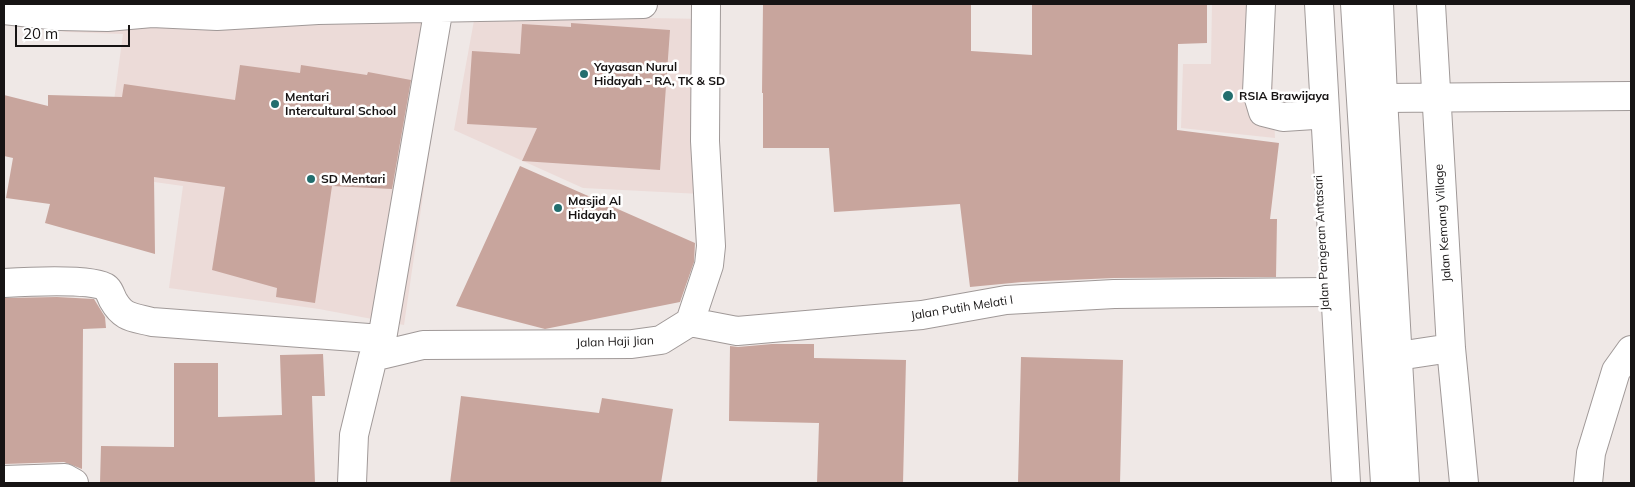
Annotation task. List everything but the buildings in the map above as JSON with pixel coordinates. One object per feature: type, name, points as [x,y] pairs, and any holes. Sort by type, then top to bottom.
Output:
[{"type":"street","points":[[4,10],[59,16],[107,18],[152,13],[218,10],[643,4]]},
{"type":"street","points":[[690,322],[709,265],[711,246],[704,141],[706,4]]},
{"type":"street","points":[[1261,4],[1257,92],[1263,112],[1283,117],[1314,115]]},
{"type":"street","name":"Jalan Pangeran Antasari","points":[[1307,4],[1325,292],[1334,483]]},
{"type":"street","points":[[1319,4],[1346,483]]},
{"type":"street","points":[[1355,4],[1385,483]]},
{"type":"street","points":[[1379,4],[1405,483]]},
{"type":"street","name":"Jalan Kemang Village","points":[[1431,4],[1451,348],[1464,483]]},
{"type":"street","points":[[352,483],[354,435],[378,348],[439,7]]},
{"type":"street","points":[[1383,98],[1631,96]]},
{"type":"street","name":"Jalan Haji Jian","points":[[4,283],[58,282],[100,284],[106,287],[119,311],[127,316],[152,322],[378,348],[423,345],[632,344],[661,340],[690,322]]},
{"type":"street","name":"Jalan Putih Melati I","points":[[690,322],[736,331],[922,315],[1006,300],[1114,294],[1325,292]]},
{"type":"street","points":[[1398,356],[1451,348]]},
{"type":"street","points":[[1588,483],[1591,453],[1616,372],[1631,350]]},
{"type":"street","points":[[4,480],[65,478],[74,483]]},
{"type":"shaded area","name":"Mentari Intercultural School","points":[[451,4],[404,325],[319,309],[169,288],[183,186],[104,175],[123,34],[66,32],[4,21]]},
{"type":"shaded area","name":"RSIA Brawijaya","points":[[1212,4],[1269,4],[1275,138],[1181,128],[1183,64],[1211,64]]},
{"type":"shaded area","name":"Yayasan Nurul Hidayah - RA, TK & SD","points":[[475,15],[706,19],[701,194],[583,188],[454,130]]},
{"type":"place","name":"Yayasan Nurul Hidayah - RA, TK & SD","points":[[584,74]]},
{"type":"place","name":"RSIA Brawijaya","points":[[1228,96]]},
{"type":"place","name":"Mentari Intercultural School","points":[[275,104]]},
{"type":"place","name":"SD Mentari","points":[[311,179]]},
{"type":"place","name":"Masjid Al Hidayah","points":[[558,208]]}]
